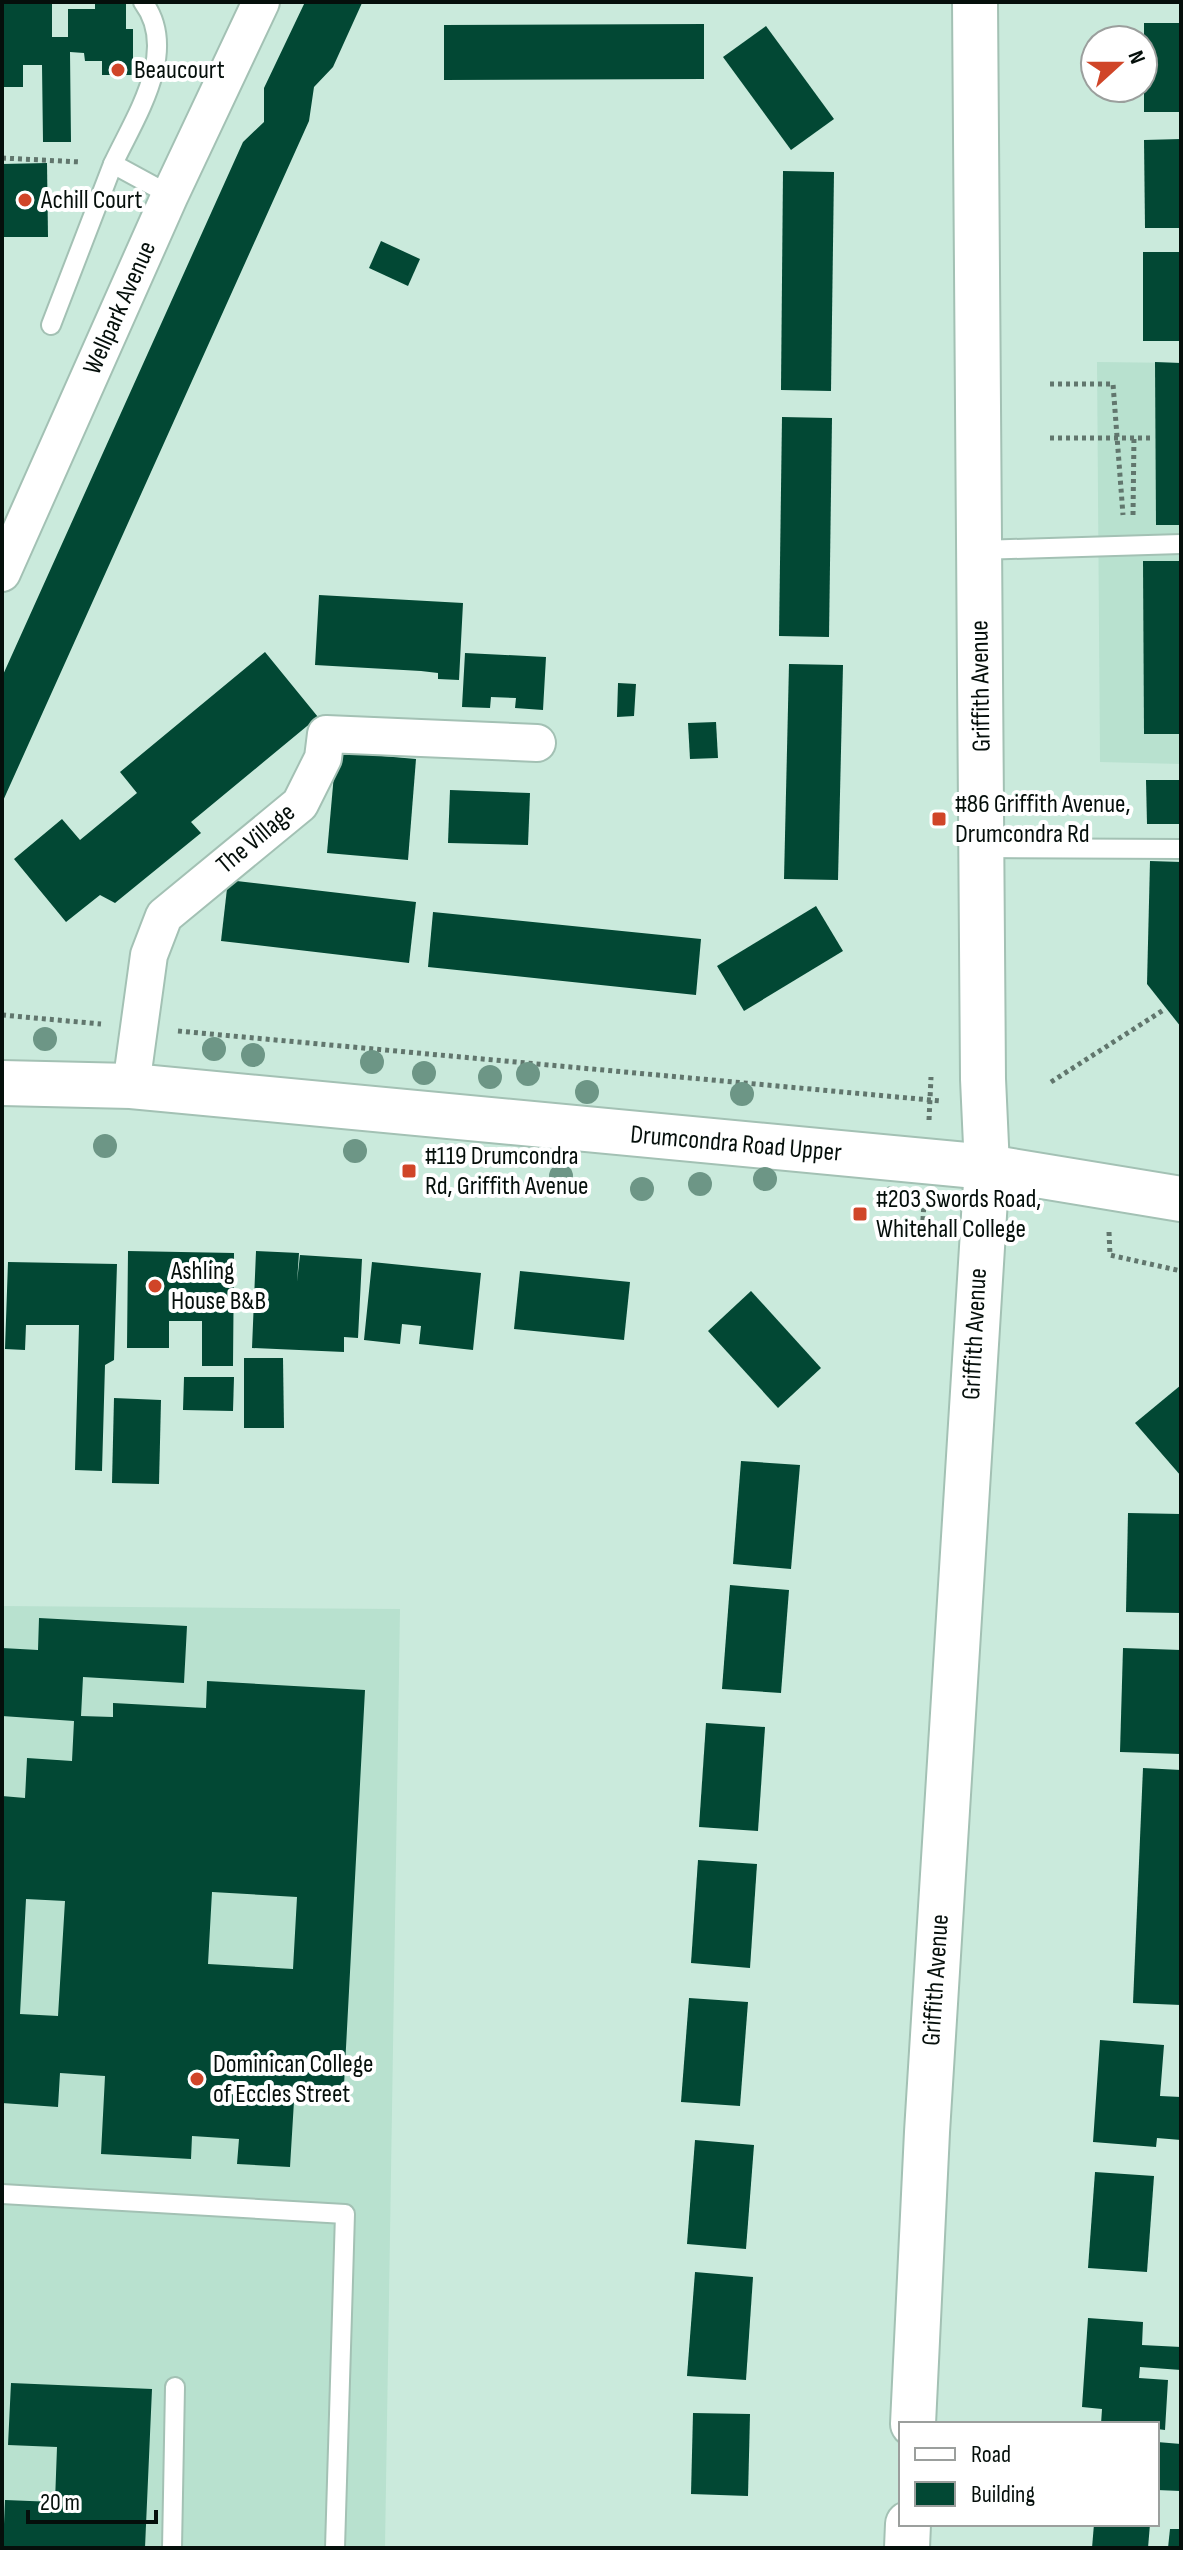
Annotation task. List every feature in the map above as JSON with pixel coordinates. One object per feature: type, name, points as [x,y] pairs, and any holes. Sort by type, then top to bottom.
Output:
[{"type":"main road","name":"Griffith Avenue","points":[[913,2422],[927,2132],[987,1167],[975,2]]},
{"type":"main road","name":"Drumcondra Road Upper","points":[[2,1083],[131,1086],[987,1167],[1181,1199]]},
{"type":"main road","points":[[907,2548],[908,2526]]},
{"type":"street","name":"Wellpark Avenue","points":[[2,573],[170,195],[261,2]]},
{"type":"street","name":"The Village","points":[[131,1086],[149,955],[164,916],[300,804],[323,758],[326,734],[537,743]]},
{"type":"lane","points":[[51,325],[113,164],[156,71],[155,18],[143,2]]},
{"type":"lane","points":[[113,164],[170,195]]},
{"type":"lane","points":[[980,550],[1181,544]]},
{"type":"lane","points":[[982,848],[1181,849]]},
{"type":"lane","points":[[2,2194],[345,2214],[335,2548]]},
{"type":"lane","points":[[172,2548],[175,2387]]},
{"type":"path","points":[[2,158],[113,164]]},
{"type":"path","points":[[1050,384],[1113,384],[1122,515],[1133,515],[1134,436]]},
{"type":"path","points":[[1050,438],[1154,438]]},
{"type":"path","points":[[1051,1082],[1165,1009]]},
{"type":"path","points":[[2,1015],[919,1098],[941,1101],[949,1112]]},
{"type":"path","points":[[1107,1185],[1110,1255],[1181,1271]]},
{"type":"shaded area","points":[[1097,362],[1181,363],[1181,764],[1100,762]]},
{"type":"shaded area","name":"Dominican College of Eccles Street","points":[[2,1606],[400,1609],[385,2548],[2,2548]]},
{"type":"building","name":"Beaucourt","points":[[2,2],[52,4],[52,37],[68,37],[68,9],[95,9],[95,2],[126,2],[126,29],[133,29],[133,75],[102,75],[102,61],[85,61],[84,53],[70,52],[71,142],[43,142],[42,65],[23,65],[23,87],[2,87]]},
{"type":"building","points":[[305,2],[362,3],[333,67],[314,87],[309,121],[2,803],[2,677],[243,142],[264,122],[264,88]]},
{"type":"building","points":[[1181,23],[1181,112],[1144,112],[1144,104],[1159,104],[1159,24],[1144,24]]},
{"type":"building","points":[[704,24],[704,79],[444,80],[444,25]]},
{"type":"building","points":[[766,26],[834,119],[791,150],[723,57]]},
{"type":"building","points":[[1181,139],[1181,228],[1145,228],[1144,140]]},
{"type":"building","name":"Achill Court","points":[[47,163],[48,237],[2,237],[2,164]]},
{"type":"building","points":[[783,171],[834,172],[831,391],[781,390]]},
{"type":"building","points":[[381,241],[420,259],[408,286],[369,268]]},
{"type":"building","points":[[1143,252],[1181,252],[1181,341],[1143,341]]},
{"type":"building","points":[[1155,362],[1181,363],[1181,525],[1156,525]]},
{"type":"building","points":[[782,417],[832,418],[829,637],[779,636]]},
{"type":"building","points":[[1143,561],[1181,561],[1181,734],[1144,734]]},
{"type":"building","points":[[319,595],[463,603],[459,680],[438,679],[438,673],[421,671],[315,665]]},
{"type":"building","points":[[265,652],[318,717],[191,822],[201,833],[115,903],[100,895],[66,922],[14,859],[62,819],[80,840],[137,793],[120,772]]},
{"type":"building","points":[[465,653],[546,657],[543,710],[515,708],[516,698],[491,697],[490,708],[462,707]]},
{"type":"building","points":[[789,664],[843,665],[838,880],[784,879]]},
{"type":"building","points":[[618,683],[636,684],[634,716],[617,717]]},
{"type":"building","points":[[716,722],[718,758],[690,759],[688,723]]},
{"type":"building","points":[[336,752],[416,759],[408,860],[327,853]]},
{"type":"building","points":[[1146,780],[1181,780],[1181,824],[1147,824]]},
{"type":"building","points":[[450,790],[530,793],[528,845],[448,843]]},
{"type":"building","points":[[1150,861],[1181,862],[1181,1027],[1147,984]]},
{"type":"building","points":[[228,880],[416,902],[409,963],[221,941]]},
{"type":"building","points":[[816,906],[843,951],[744,1011],[717,966]]},
{"type":"building","points":[[433,912],[701,939],[696,995],[428,967]]},
{"type":"building","points":[[128,1251],[234,1253],[233,1366],[202,1366],[202,1321],[169,1321],[169,1348],[127,1348]]},
{"type":"building","points":[[256,1251],[299,1253],[297,1282],[300,1255],[362,1259],[358,1338],[344,1337],[344,1352],[252,1348]]},
{"type":"building","points":[[8,1262],[117,1264],[114,1360],[105,1365],[102,1471],[75,1470],[79,1325],[26,1325],[25,1350],[5,1349]]},
{"type":"building","points":[[372,1262],[481,1273],[473,1350],[419,1344],[421,1326],[402,1324],[400,1344],[364,1340]]},
{"type":"building","points":[[520,1271],[630,1282],[624,1340],[514,1329]]},
{"type":"building","points":[[751,1291],[821,1368],[778,1408],[708,1331]]},
{"type":"building","points":[[244,1358],[283,1358],[284,1428],[244,1428]]},
{"type":"building","points":[[184,1377],[234,1377],[233,1411],[183,1410]]},
{"type":"building","points":[[1181,1385],[1181,1476],[1135,1423]]},
{"type":"building","points":[[114,1398],[161,1400],[159,1484],[112,1483]]},
{"type":"building","points":[[741,1461],[800,1465],[791,1569],[733,1564]]},
{"type":"building","points":[[1128,1513],[1181,1514],[1181,1613],[1126,1612]]},
{"type":"building","points":[[730,1585],[789,1590],[781,1693],[722,1689]]},
{"type":"building","points":[[39,1618],[187,1626],[184,1683],[83,1677],[81,1716],[113,1717],[113,1703],[206,1708],[207,1681],[365,1690],[343,2104],[294,2101],[290,2167],[237,2164],[239,2139],[192,2136],[191,2159],[101,2154],[105,2076],[60,2073],[58,2107],[2,2103],[2,1796],[25,1798],[27,1758],[72,1761],[74,1721],[2,1716],[2,1648],[38,1650]],"holes":[[[212,1892],[297,1897],[293,1969],[208,1964]],[[26,1899],[65,1901],[58,2016],[20,2014]]]},
{"type":"building","points":[[1123,1648],[1181,1650],[1181,1754],[1120,1752]]},
{"type":"building","points":[[706,1723],[765,1727],[758,1831],[699,1827]]},
{"type":"building","points":[[1143,1768],[1181,1770],[1181,2005],[1133,2003]]},
{"type":"building","points":[[698,1860],[757,1864],[750,1968],[691,1963]]},
{"type":"building","points":[[689,1998],[748,2002],[740,2106],[681,2102]]},
{"type":"building","points":[[1100,2040],[1164,2045],[1160,2096],[1181,2097],[1181,2140],[1157,2138],[1156,2147],[1093,2142]]},
{"type":"building","points":[[695,2140],[754,2145],[746,2249],[687,2244]]},
{"type":"building","points":[[1095,2172],[1154,2176],[1147,2272],[1088,2268]]},
{"type":"building","points":[[695,2272],[753,2277],[746,2380],[687,2376]]},
{"type":"building","points":[[1088,2318],[1143,2322],[1142,2345],[1181,2347],[1181,2370],[1140,2367],[1139,2378],[1168,2380],[1165,2430],[1159,2429],[1159,2422],[1101,2422],[1102,2409],[1082,2407]]},
{"type":"building","points":[[11,2383],[152,2389],[145,2548],[3,2548],[5,2500],[55,2502],[57,2447],[8,2445]]},
{"type":"building","points":[[693,2413],[750,2414],[748,2496],[691,2494]]},
{"type":"building","points":[[1159,2442],[1181,2444],[1181,2491],[1159,2490]]},
{"type":"building","points":[[1094,2526],[1150,2526],[1148,2548],[1092,2548]]},
{"type":"building","points":[[1170,2529],[1181,2529],[1181,2548],[1168,2548]]},
{"type":"place","name":"Beaucourt","points":[[118,70]]},
{"type":"place","name":"Achill Court","points":[[25,200]]},
{"type":"place","name":"#86 Griffith Avenue, Drumcondra Rd","points":[[939,819]]},
{"type":"place","name":"#119 Drumcondra Rd, Griffith Avenue","points":[[409,1171]]},
{"type":"place","name":"#203 Swords Road, Whitehall College","points":[[860,1214]]},
{"type":"place","name":"Ashling House B&B","points":[[155,1286]]},
{"type":"place","name":"Dominican College of Eccles Street","points":[[197,2079]]}]
